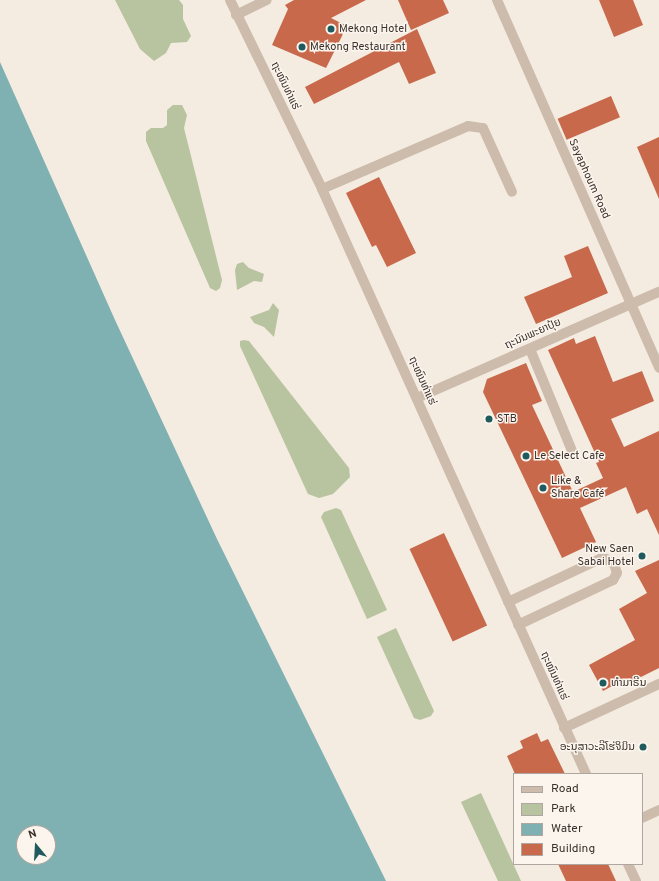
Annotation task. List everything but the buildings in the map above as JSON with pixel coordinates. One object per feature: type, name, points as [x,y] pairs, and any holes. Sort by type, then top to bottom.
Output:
[{"type":"street","name":"ຖະໜົນທ່າແຮ່","points":[[230,0],[322,189],[586,773]]},
{"type":"street","points":[[236,15],[267,0]]},
{"type":"street","name":"Sayaphoum Road","points":[[497,0],[659,368]]},
{"type":"street","points":[[322,189],[468,126],[483,128],[512,192]]},
{"type":"street","name":"ຖະນົນພະຍາປຸ້ຍ","points":[[417,398],[659,292]]},
{"type":"street","points":[[530,349],[572,451]]},
{"type":"street","points":[[508,602],[600,559],[606,559],[614,564],[617,573],[613,580],[518,624]]},
{"type":"street","points":[[564,728],[659,684]]},
{"type":"street","points":[[643,818],[659,810]]},
{"type":"street","points":[[628,865],[636,881]]},
{"type":"green space","points":[[115,0],[179,0],[183,5],[183,19],[191,36],[187,42],[171,43],[166,53],[154,61],[140,49]]},
{"type":"green space","points":[[173,105],[182,105],[187,115],[184,128],[222,280],[220,288],[216,291],[210,288],[146,141],[146,132],[151,128],[163,128],[167,125],[167,110]]},
{"type":"green space","points":[[243,262],[249,268],[264,274],[262,282],[254,281],[237,290],[235,270],[237,264]]},
{"type":"green space","points":[[273,303],[279,310],[274,337],[264,327],[254,323],[250,317],[269,310]]},
{"type":"green space","points":[[240,341],[249,341],[349,468],[350,477],[333,494],[319,498],[308,494],[240,346]]},
{"type":"green space","points":[[336,508],[341,510],[387,610],[367,619],[321,517],[324,512]]},
{"type":"green space","points":[[396,628],[434,711],[431,716],[420,720],[414,718],[377,637]]},
{"type":"green space","points":[[481,793],[521,881],[498,881],[461,802]]},
{"type":"water","points":[[0,62],[115,320],[217,539],[386,881],[0,881]]},
{"type":"place","name":"Mekong Hotel","points":[[331,29]]},
{"type":"place","name":"Mekong Restaurant","points":[[302,47]]},
{"type":"place","name":"STB","points":[[489,419]]},
{"type":"place","name":"Le Select Cafe","points":[[526,456]]},
{"type":"place","name":"Like & Share Café","points":[[543,488]]},
{"type":"place","name":"New Saen Sabai Hotel","points":[[642,556]]},
{"type":"place","name":"ທຳມາຣີນ","points":[[603,683]]},
{"type":"place","name":"ອະນຸສາວະລີໂຮ່ຈິມິນ","points":[[643,747]]}]
